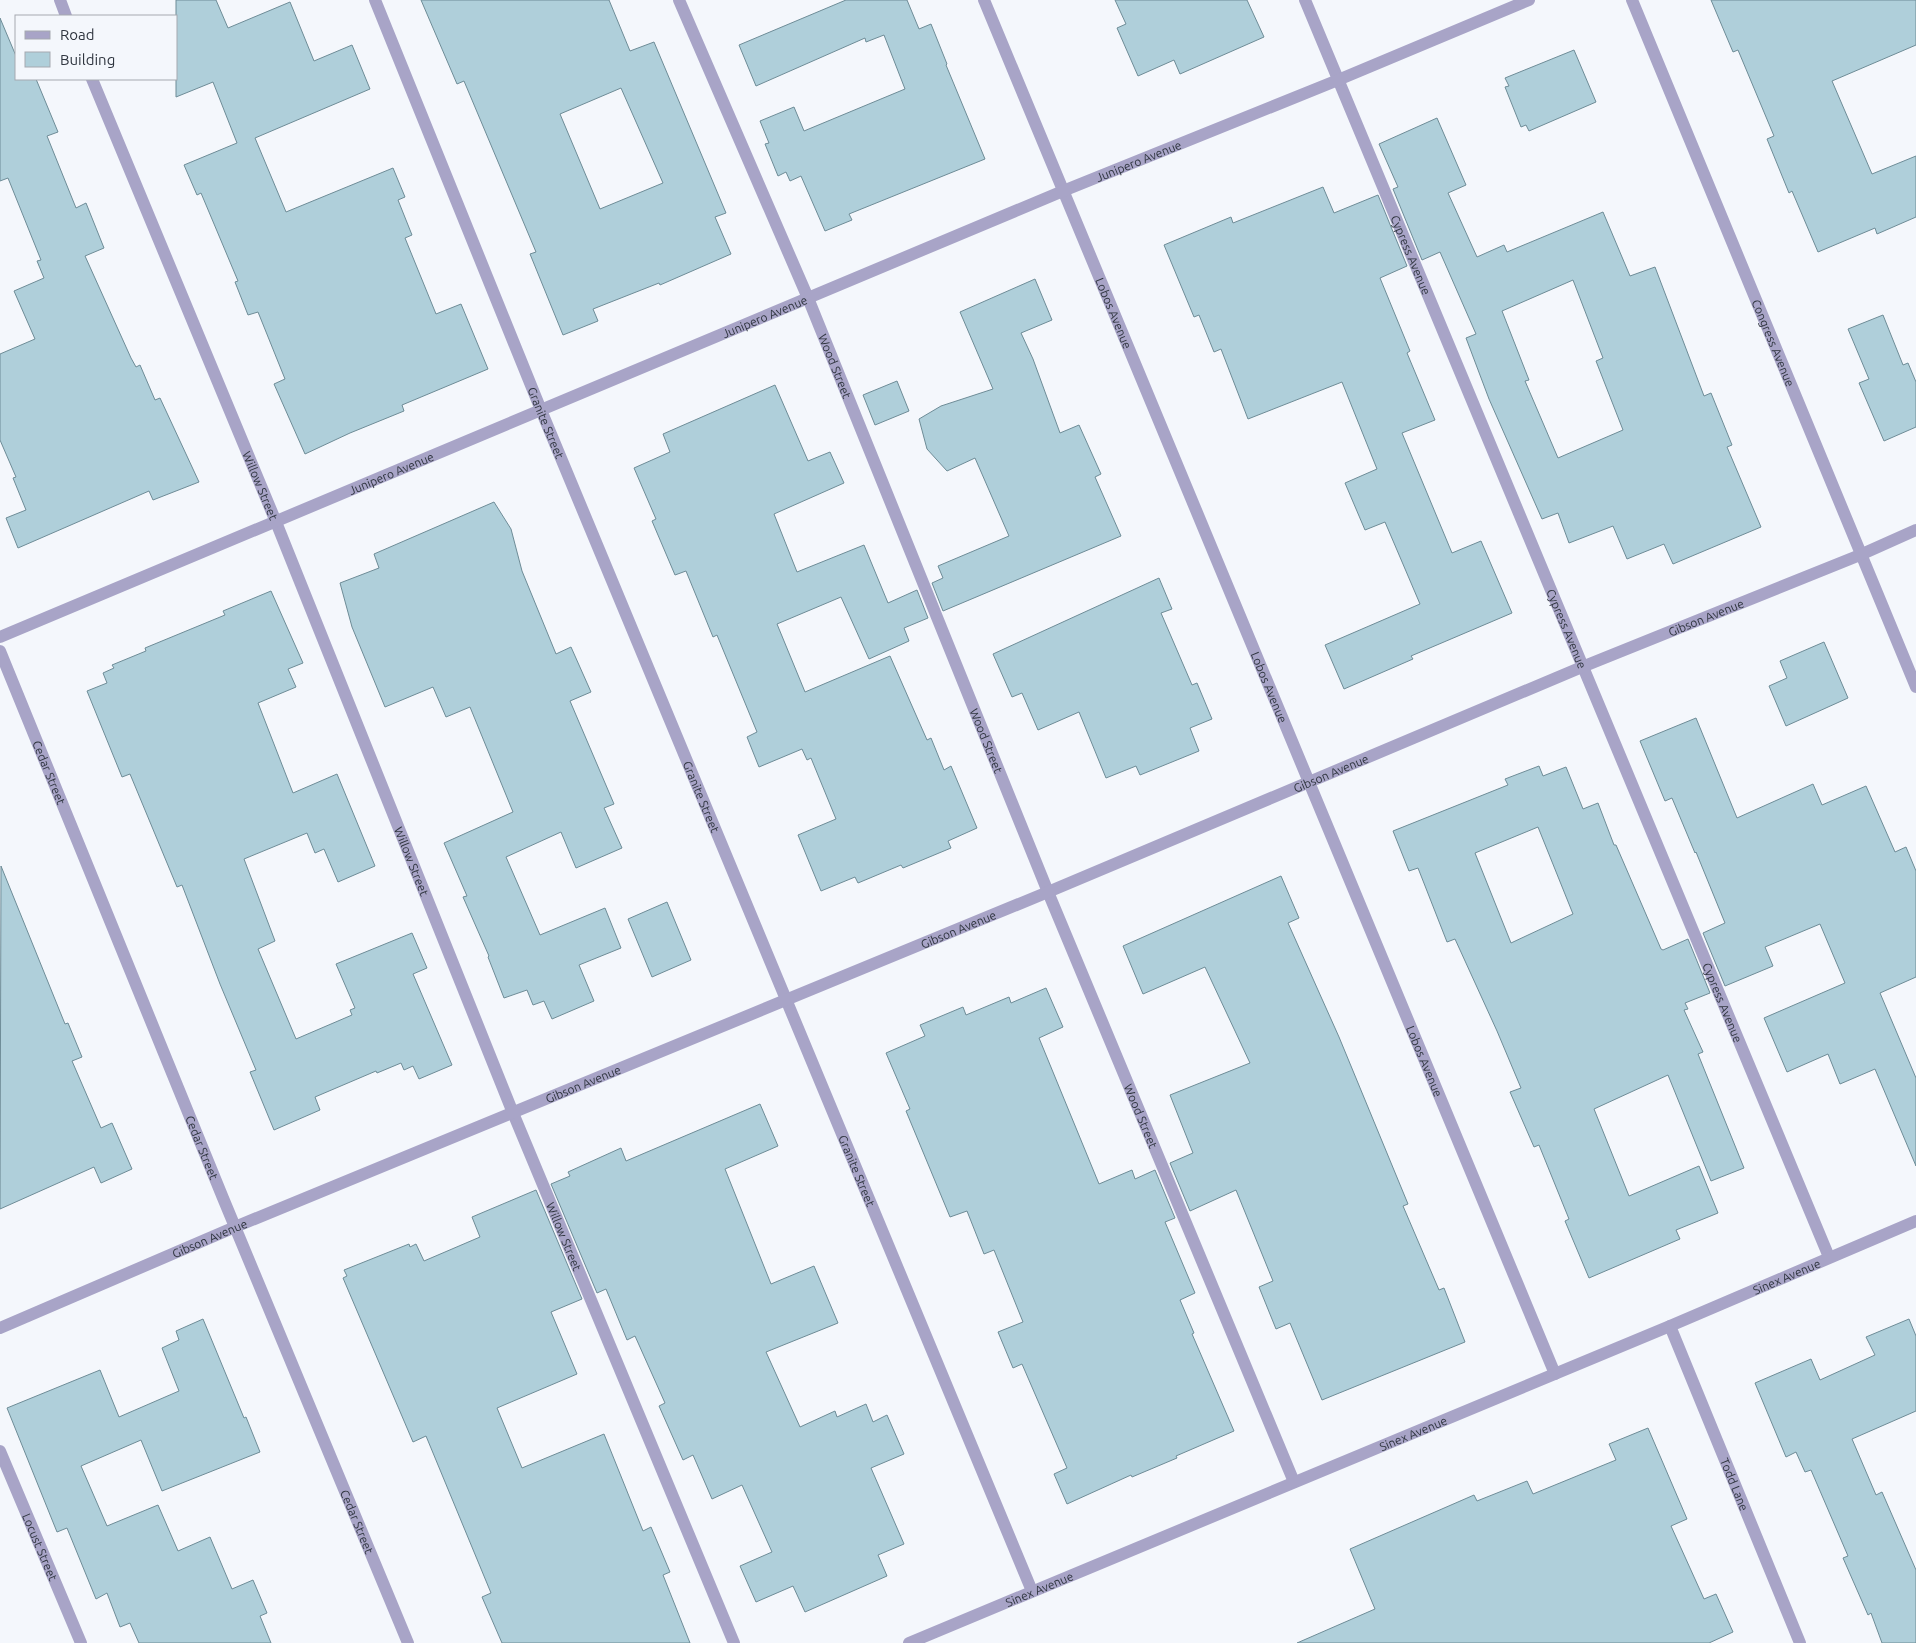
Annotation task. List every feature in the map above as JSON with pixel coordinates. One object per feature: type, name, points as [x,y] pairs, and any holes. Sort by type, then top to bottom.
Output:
[{"type":"street","points":[[60,0],[66,15]]},
{"type":"street","name":"Granite Street","points":[[375,0],[541,410],[1032,1591]]},
{"type":"street","name":"Wood Street","points":[[679,0],[808,298],[1048,892],[1294,1482]]},
{"type":"street","name":"Lobos Avenue","points":[[984,0],[1555,1374]]},
{"type":"street","name":"Cypress Avenue","points":[[1305,0],[1829,1257]]},
{"type":"street","name":"Junipero Avenue","points":[[0,636],[1063,191],[1338,80],[1529,0]]},
{"type":"street","name":"Congress Avenue","points":[[1632,0],[1916,687]]},
{"type":"street","name":"Willow Street","points":[[92,80],[276,522],[513,1113],[734,1643]]},
{"type":"street","name":"Gibson Avenue","points":[[0,1328],[235,1227],[1048,892],[1582,667],[1860,555],[1916,530]]},
{"type":"street","name":"Cedar Street","points":[[0,651],[235,1227],[408,1643]]},
{"type":"street","name":"Sinex Avenue","points":[[909,1643],[1670,1326],[1916,1221]]},
{"type":"street","name":"Todd Lane","points":[[1670,1326],[1800,1643]]},
{"type":"street","name":"Locust Street","points":[[0,1451],[81,1643]]},
{"type":"building","points":[[176,0],[216,0],[228,28],[290,2],[314,61],[352,45],[370,89],[255,138],[286,212],[393,168],[405,197],[398,200],[412,235],[405,238],[436,314],[461,304],[488,369],[402,405],[404,411],[305,454],[274,384],[285,379],[258,312],[248,315],[235,282],[238,281],[201,193],[197,195],[184,165],[237,143],[213,82],[176,97],[176,80],[178,80],[178,15],[176,15]]},
{"type":"building","points":[[421,0],[609,0],[630,51],[654,42],[726,213],[715,217],[731,254],[660,285],[659,283],[593,309],[598,321],[563,335],[530,254],[536,252],[464,81],[457,84]],"holes":[[[621,88],[663,183],[600,209],[560,114]]]},
{"type":"building","points":[[846,0],[907,0],[919,29],[931,24],[985,159],[849,214],[852,220],[825,231],[801,176],[790,181],[786,172],[778,176],[765,144],[769,143],[760,121],[794,107],[804,131],[905,89],[884,35],[866,42],[865,38],[756,86],[739,45]]},
{"type":"building","points":[[1115,0],[1247,0],[1264,37],[1180,74],[1174,60],[1138,76],[1117,28],[1126,24]]},
{"type":"building","points":[[1711,0],[1916,0],[1916,45],[1832,81],[1872,174],[1916,156],[1916,217],[1877,234],[1875,228],[1818,252],[1792,191],[1789,193],[1767,139],[1774,136],[1738,50],[1733,52]]},
{"type":"building","points":[[0,18],[15,54],[15,80],[36,80],[58,132],[47,136],[76,208],[86,203],[104,248],[85,256],[131,358],[136,367],[140,365],[155,400],[160,398],[199,482],[153,500],[149,491],[18,548],[6,518],[26,510],[13,478],[16,477],[0,440],[0,354],[35,339],[14,291],[44,278],[37,261],[41,260],[8,178],[0,181]]},
{"type":"building","points":[[1574,50],[1596,102],[1529,131],[1526,125],[1521,127],[1505,87],[1509,86],[1505,78]]},
{"type":"building","points":[[1437,118],[1466,185],[1448,193],[1477,257],[1504,245],[1507,252],[1603,212],[1630,276],[1655,267],[1704,396],[1711,393],[1732,445],[1727,447],[1761,527],[1673,564],[1664,544],[1627,559],[1613,526],[1569,543],[1558,513],[1542,519],[1489,399],[1466,338],[1476,334],[1440,252],[1422,260],[1393,189],[1398,187],[1379,144]],"holes":[[[1573,280],[1603,358],[1596,361],[1623,430],[1558,458],[1525,381],[1529,380],[1502,311]]]},
{"type":"building","points":[[1323,187],[1334,213],[1378,195],[1407,266],[1380,278],[1410,351],[1407,353],[1435,420],[1402,433],[1452,553],[1481,541],[1512,613],[1411,656],[1413,659],[1344,689],[1325,645],[1420,604],[1385,522],[1365,530],[1345,483],[1377,469],[1342,382],[1248,419],[1221,349],[1214,352],[1199,315],[1194,317],[1164,245],[1231,217],[1233,223]]},
{"type":"building","points":[[1035,279],[1052,320],[1021,333],[1033,359],[1060,433],[1079,425],[1101,474],[1095,477],[1121,536],[943,611],[932,583],[943,578],[938,566],[1009,536],[975,458],[947,471],[927,449],[919,419],[941,406],[993,389],[960,312]]},
{"type":"building","points":[[1883,315],[1903,365],[1908,363],[1916,382],[1916,427],[1884,441],[1859,383],[1869,379],[1848,329]]},
{"type":"building","points":[[897,381],[909,411],[875,425],[863,395]]},
{"type":"building","points":[[775,385],[808,461],[830,452],[844,483],[774,514],[797,572],[864,545],[888,603],[917,590],[928,618],[904,628],[909,641],[869,659],[841,597],[777,624],[805,692],[890,656],[927,740],[931,738],[944,770],[951,766],[977,828],[948,841],[951,848],[903,868],[901,865],[858,883],[855,877],[821,891],[798,835],[836,819],[811,758],[807,760],[802,749],[759,767],[747,737],[757,732],[717,635],[713,637],[686,571],[675,575],[652,521],[656,519],[634,468],[670,452],[663,434]]},
{"type":"building","points":[[494,502],[511,529],[522,571],[556,654],[571,647],[591,692],[570,701],[614,804],[604,808],[622,848],[576,868],[561,832],[506,857],[540,935],[605,908],[621,948],[579,965],[594,1001],[552,1019],[544,1001],[533,1005],[527,990],[504,998],[489,956],[463,897],[467,896],[444,843],[513,812],[470,707],[446,717],[433,687],[385,707],[352,627],[340,583],[379,568],[374,554]]},
{"type":"building","points":[[1159,578],[1172,609],[1161,613],[1192,685],[1197,683],[1212,719],[1190,728],[1199,751],[1140,775],[1136,766],[1106,778],[1079,712],[1038,730],[1022,693],[1012,697],[993,654]]},
{"type":"building","points":[[271,591],[303,663],[288,669],[296,687],[258,703],[293,793],[337,774],[375,866],[338,882],[324,849],[315,853],[307,833],[244,859],[275,941],[258,949],[296,1039],[352,1015],[350,1010],[355,1008],[336,964],[412,933],[427,968],[413,974],[452,1065],[419,1079],[413,1066],[404,1070],[401,1063],[377,1073],[376,1071],[315,1097],[320,1110],[274,1130],[250,1072],[256,1070],[182,885],[177,887],[130,774],[122,777],[87,691],[107,683],[103,673],[114,668],[112,665],[146,651],[145,648],[225,615],[223,611]]},
{"type":"building","points":[[1824,642],[1848,698],[1786,726],[1769,686],[1787,678],[1780,661]]},
{"type":"building","points":[[1696,718],[1737,818],[1813,784],[1822,805],[1866,786],[1895,852],[1906,847],[1916,871],[1916,977],[1880,993],[1916,1078],[1916,1166],[1875,1069],[1840,1084],[1828,1054],[1787,1072],[1764,1018],[1845,983],[1820,924],[1765,947],[1773,966],[1725,986],[1703,933],[1725,923],[1672,798],[1665,801],[1640,741]]},
{"type":"building","points":[[1539,766],[1543,776],[1566,767],[1583,809],[1598,803],[1614,845],[1616,845],[1661,949],[1663,950],[1688,939],[1710,993],[1685,1003],[1688,1009],[1684,1010],[1703,1052],[1698,1054],[1744,1168],[1711,1181],[1668,1075],[1594,1109],[1629,1196],[1699,1166],[1718,1213],[1676,1230],[1680,1239],[1589,1278],[1565,1221],[1569,1219],[1539,1145],[1534,1147],[1510,1092],[1521,1088],[1497,1031],[1455,939],[1447,942],[1418,868],[1409,871],[1393,831],[1508,785],[1505,779]],"holes":[[[1538,827],[1573,914],[1511,943],[1475,853]]]},
{"type":"building","points":[[1,866],[65,1024],[68,1023],[82,1057],[72,1061],[101,1128],[112,1123],[132,1169],[101,1183],[94,1167],[0,1209]]},
{"type":"building","points":[[1281,876],[1299,918],[1288,923],[1339,1037],[1408,1204],[1403,1206],[1439,1290],[1444,1288],[1465,1342],[1322,1400],[1290,1323],[1276,1329],[1259,1287],[1273,1281],[1236,1190],[1190,1211],[1170,1163],[1193,1153],[1170,1095],[1250,1063],[1205,967],[1143,994],[1123,946]]},
{"type":"building","points":[[667,902],[691,960],[652,977],[628,919]]},
{"type":"building","points":[[1046,988],[1063,1027],[1039,1038],[1099,1184],[1132,1170],[1135,1179],[1155,1170],[1175,1218],[1165,1222],[1195,1293],[1180,1300],[1194,1333],[1192,1334],[1234,1431],[1176,1456],[1177,1458],[1132,1477],[1131,1475],[1067,1504],[1054,1474],[1067,1468],[1022,1364],[1013,1368],[998,1332],[1023,1322],[994,1250],[984,1254],[967,1211],[950,1217],[906,1111],[910,1109],[886,1053],[925,1036],[920,1025],[963,1007],[966,1015],[1009,997],[1011,1003]]},
{"type":"building","points":[[760,1104],[778,1146],[725,1169],[771,1284],[814,1266],[838,1323],[766,1352],[800,1427],[835,1411],[837,1417],[866,1404],[873,1422],[887,1415],[904,1454],[871,1468],[904,1544],[878,1555],[887,1576],[805,1612],[793,1586],[756,1602],[740,1566],[772,1552],[742,1485],[712,1499],[693,1455],[683,1460],[659,1406],[665,1403],[635,1336],[627,1340],[606,1289],[597,1293],[551,1184],[570,1176],[568,1172],[621,1148],[626,1161]]},
{"type":"building","points":[[536,1190],[582,1299],[551,1312],[577,1374],[497,1408],[522,1468],[604,1434],[643,1531],[651,1527],[670,1572],[663,1575],[690,1643],[502,1643],[482,1597],[491,1593],[426,1436],[413,1442],[343,1278],[347,1276],[344,1270],[409,1244],[410,1247],[416,1244],[424,1261],[480,1237],[472,1217]]},
{"type":"building","points":[[203,1319],[260,1452],[162,1491],[141,1440],[81,1466],[107,1526],[158,1505],[178,1551],[210,1537],[232,1589],[253,1580],[267,1613],[260,1616],[271,1643],[139,1643],[130,1623],[120,1627],[107,1593],[96,1599],[67,1528],[57,1532],[7,1408],[100,1370],[119,1417],[179,1391],[162,1348],[179,1340],[176,1331]]},
{"type":"building","points":[[1909,1319],[1916,1336],[1916,1411],[1852,1439],[1876,1495],[1882,1492],[1916,1570],[1916,1643],[1882,1643],[1871,1613],[1868,1615],[1843,1558],[1848,1556],[1811,1470],[1805,1472],[1796,1452],[1786,1457],[1755,1383],[1811,1359],[1820,1380],[1875,1355],[1866,1337]]},
{"type":"building","points":[[1648,1428],[1687,1519],[1671,1526],[1704,1599],[1716,1594],[1733,1632],[1709,1643],[1297,1643],[1375,1609],[1350,1549],[1474,1495],[1477,1501],[1527,1481],[1533,1494],[1616,1460],[1609,1444]]}]
